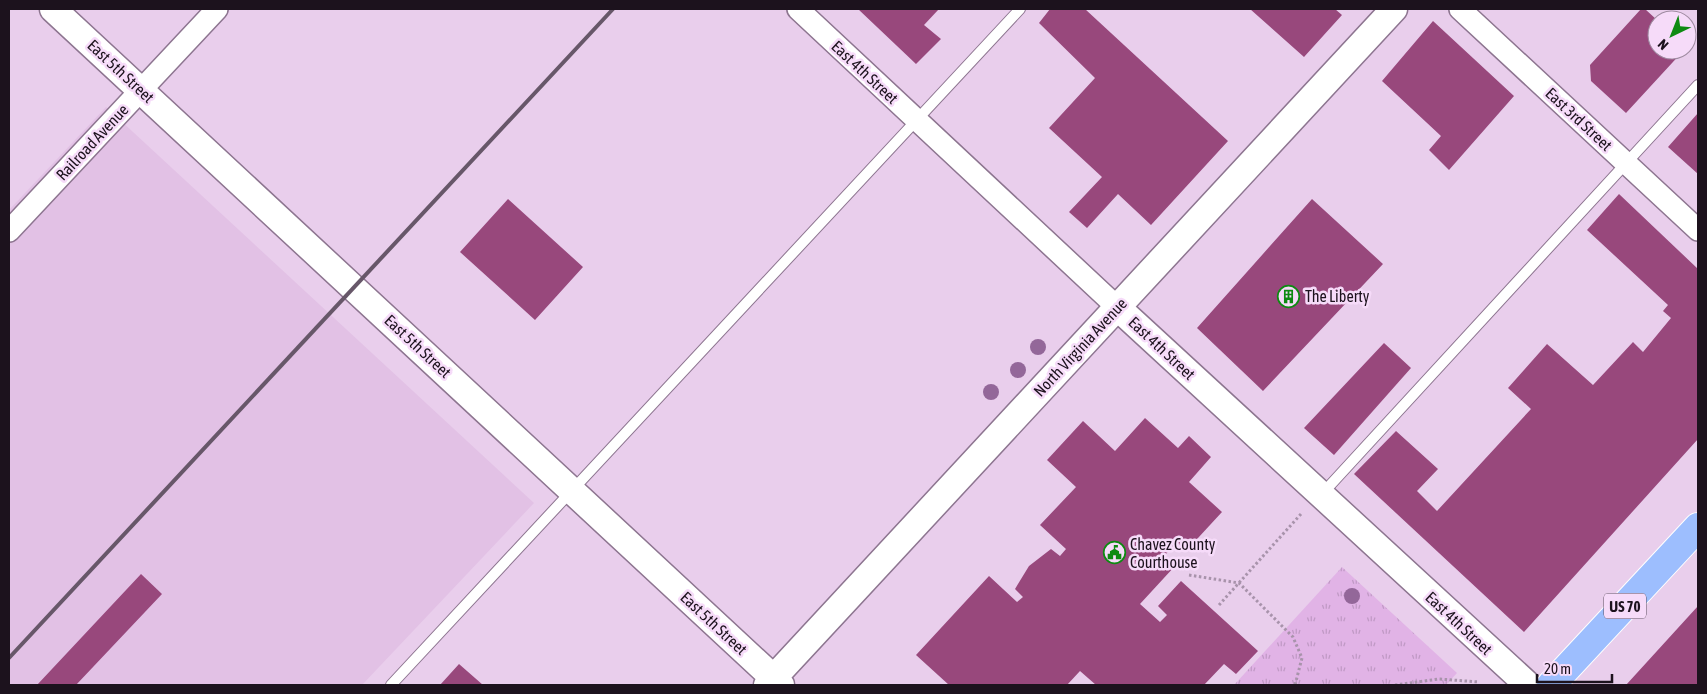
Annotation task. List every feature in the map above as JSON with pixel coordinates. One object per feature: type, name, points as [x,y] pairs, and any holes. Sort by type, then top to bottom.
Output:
[{"type":"main road","name":"US 70","points":[[1551,685],[1698,527]]},
{"type":"street","name":"East 5th Street","points":[[53,9],[573,491],[774,683]]},
{"type":"street","name":"Railroad Avenue","points":[[9,231],[217,9]]},
{"type":"street","name":"East 4th Street","points":[[798,9],[1117,307],[1528,685]]},
{"type":"street","name":"North Virginia Avenue","points":[[774,683],[1117,307],[1394,9]]},
{"type":"street","name":"East 3rd Street","points":[[1460,9],[1698,230]]},
{"type":"lane","points":[[391,685],[1020,9]]},
{"type":"lane","points":[[1322,494],[1698,85]]},
{"type":"path","points":[[1219,605],[1301,514]]},
{"type":"path","points":[[1189,575],[1239,583],[1293,637],[1302,658],[1295,685]]},
{"type":"path","points":[[1395,685],[1439,679],[1479,682]]},
{"type":"shaded area","points":[[106,107],[534,503],[362,685],[9,685],[9,210]]},
{"type":"green space","points":[[1342,567],[1457,673],[1446,685],[1234,685]]},
{"type":"building","points":[[858,9],[939,9],[924,25],[941,39],[916,64]]},
{"type":"building","points":[[1050,9],[1085,9],[1228,141],[1151,225],[1118,194],[1087,228],[1069,212],[1102,177],[1049,128],[1095,78],[1039,23]]},
{"type":"building","points":[[1250,9],[1335,9],[1342,15],[1304,57]]},
{"type":"building","points":[[1641,9],[1647,11],[1647,60],[1675,60],[1626,113],[1591,81],[1590,65]]},
{"type":"building","points":[[1433,21],[1514,96],[1449,170],[1429,150],[1441,136],[1382,81]]},
{"type":"building","points":[[1698,113],[1698,174],[1668,147]]},
{"type":"building","points":[[1619,194],[1698,269],[1698,439],[1524,632],[1354,474],[1396,431],[1438,469],[1417,491],[1437,511],[1531,409],[1508,388],[1547,344],[1593,385],[1633,342],[1643,352],[1671,318],[1663,311],[1668,305],[1587,230]]},
{"type":"building","points":[[508,199],[583,267],[535,320],[460,252]]},
{"type":"building","name":"The Liberty","points":[[1312,199],[1383,264],[1263,391],[1197,328]]},
{"type":"building","points":[[1384,343],[1411,368],[1334,455],[1304,428]]},
{"type":"building","name":"Chavez County Courthouse","points":[[1145,418],[1178,448],[1189,436],[1211,457],[1189,482],[1222,512],[1186,551],[1177,542],[1164,556],[1175,566],[1140,604],[1160,622],[1167,615],[1158,606],[1181,581],[1258,651],[1236,674],[1224,664],[1204,685],[1096,685],[1080,671],[1067,685],[949,685],[916,655],[989,576],[1017,602],[1023,597],[1015,589],[1029,566],[1051,549],[1060,556],[1066,549],[1040,525],[1076,487],[1047,460],[1083,421],[1115,451]]},
{"type":"building","points":[[141,574],[162,594],[76,685],[37,685]]},
{"type":"building","points":[[1698,606],[1698,685],[1626,685]]},
{"type":"building","points":[[459,664],[483,685],[440,685]]},
{"type":"railway","points":[[9,658],[613,9]]},
{"type":"place","name":"The Liberty","points":[[1289,296]]},
{"type":"place","name":"Chavez County Courthouse","points":[[1114,553]]}]
